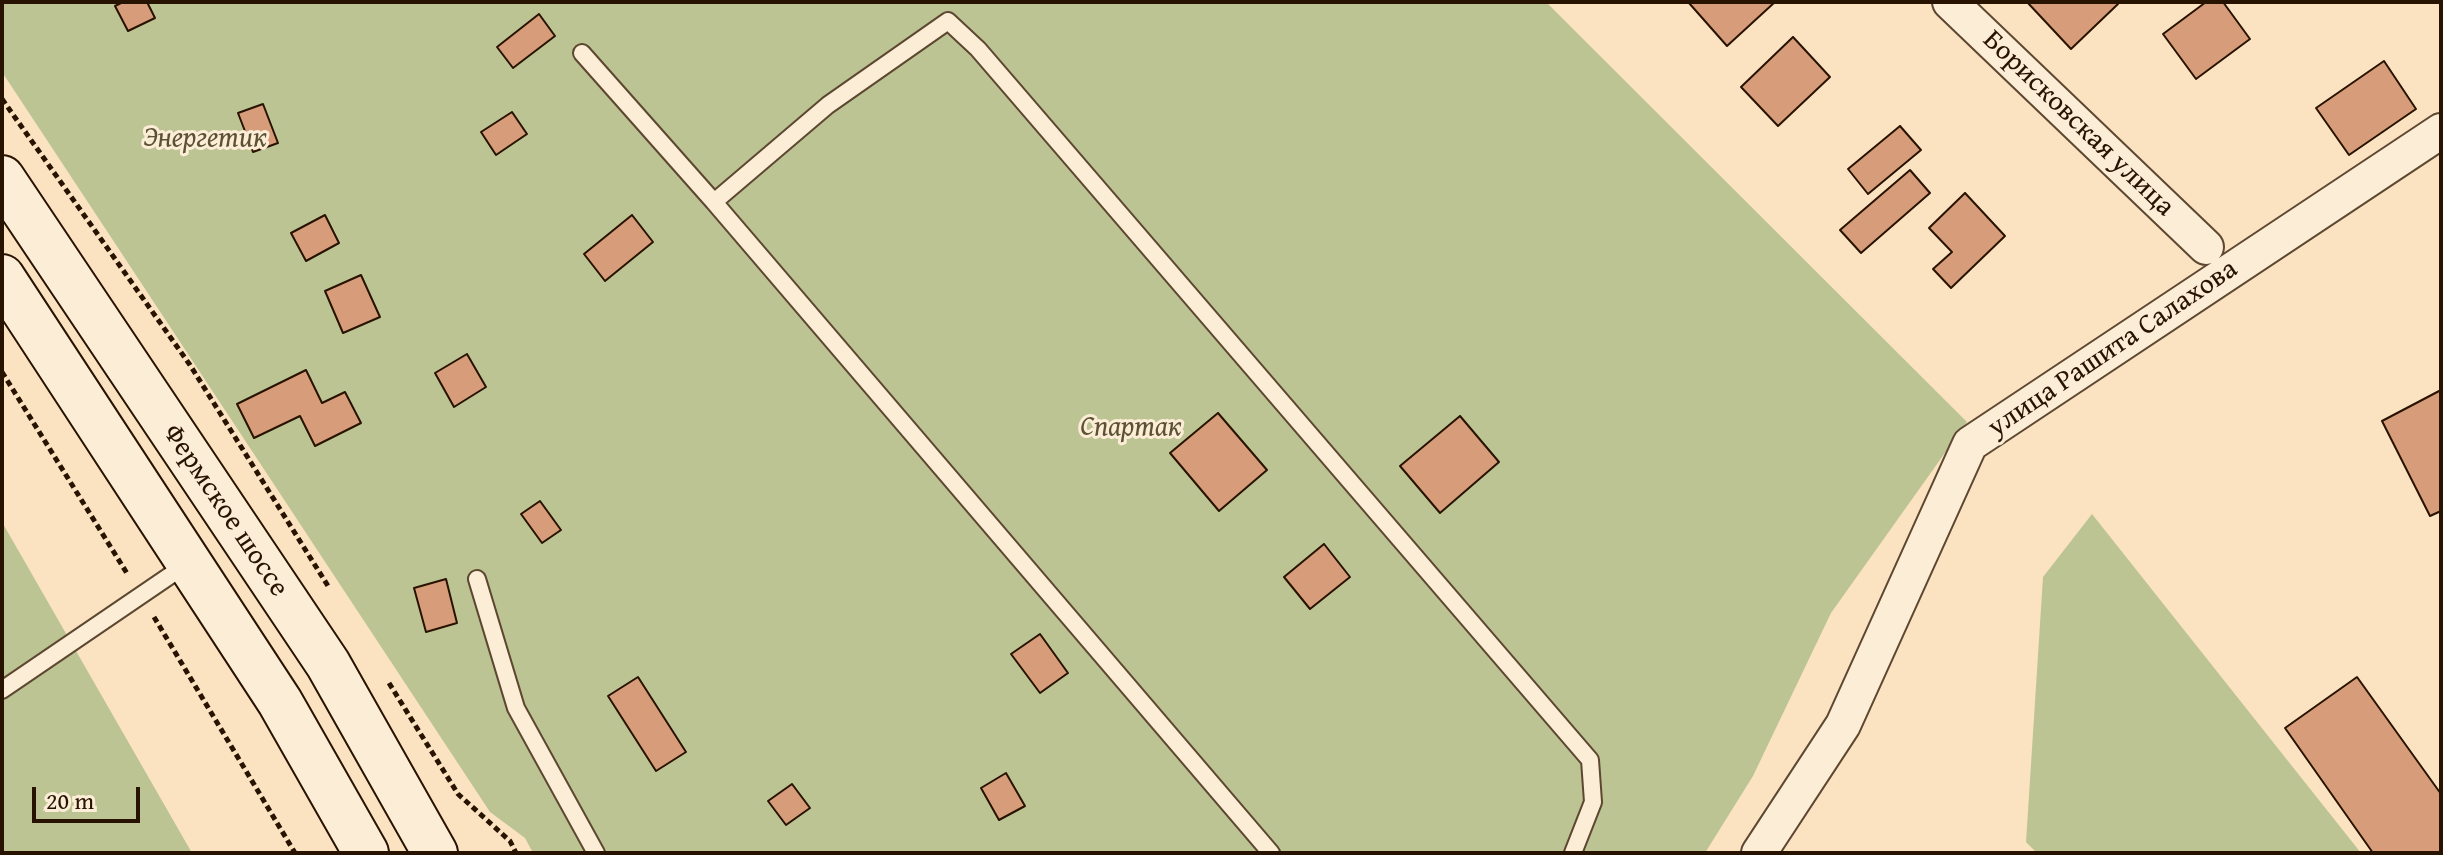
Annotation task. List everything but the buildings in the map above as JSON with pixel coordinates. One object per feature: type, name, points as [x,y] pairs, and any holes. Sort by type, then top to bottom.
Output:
[{"type":"main road","name":"Фермское шоссе","points":[[2,178],[328,664],[435,853]]},
{"type":"main road","name":"Фермское шоссе","points":[[2,277],[280,702],[366,853]]},
{"type":"street","name":"Борисковская улица","points":[[1950,2],[2206,247]]},
{"type":"street","name":"улица Рашита Салахова","points":[[1759,853],[1843,725],[1970,444],[2441,131]]},
{"type":"lane","points":[[714,202],[828,105],[948,21],[978,49],[1590,760],[1593,802],[1573,853]]},
{"type":"lane","points":[[582,53],[714,202],[1271,853]]},
{"type":"lane","points":[[2,690],[189,563]]},
{"type":"lane","points":[[477,579],[516,708],[596,853]]},
{"type":"path","points":[[2,99],[190,365],[330,589]]},
{"type":"path","points":[[387,680],[458,794],[510,841],[516,853]]},
{"type":"green space","name":"Спартак","points":[[2,2],[1546,2],[1967,422],[1831,613],[1753,776],[1705,853],[533,853],[525,838],[490,812],[2,72]]},
{"type":"green space","points":[[2092,514],[2361,853],[2037,853],[2026,842],[2043,577]]},
{"type":"green space","points":[[2,522],[192,853],[2,853]]},
{"type":"park label","name":"Энергетик","points":[[205,139]]}]
